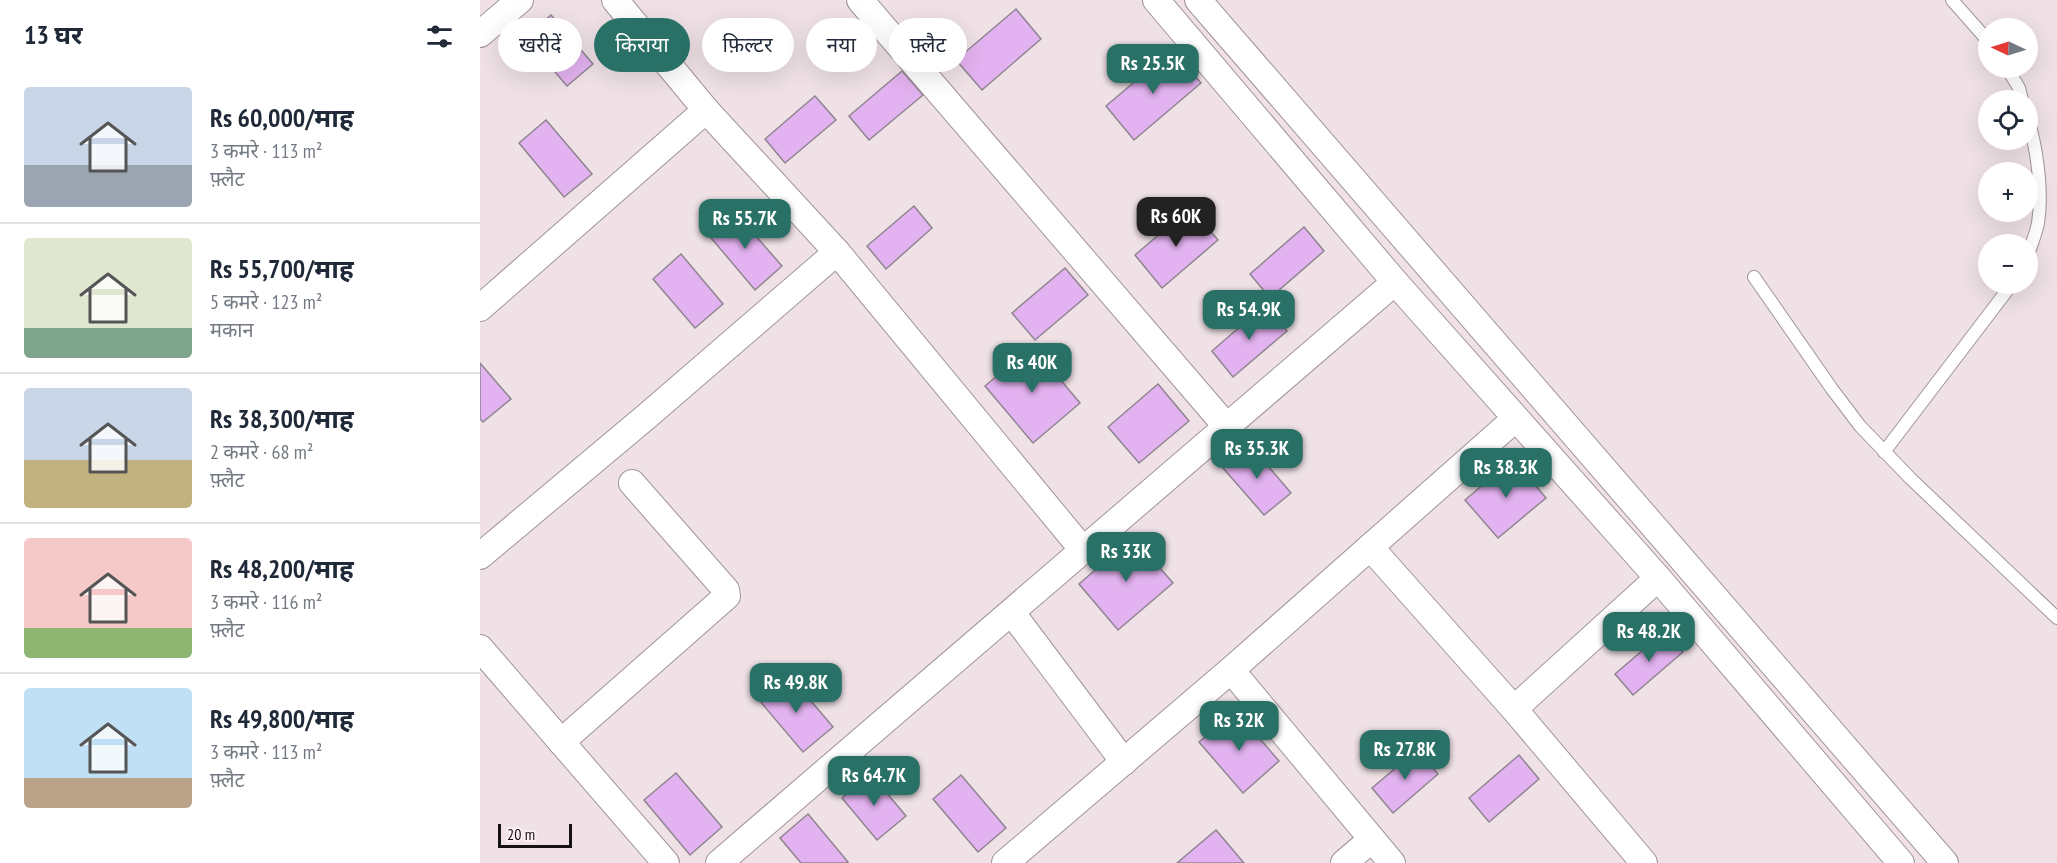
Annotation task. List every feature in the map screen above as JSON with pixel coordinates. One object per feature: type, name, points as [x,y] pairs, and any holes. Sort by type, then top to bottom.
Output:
[{"type":"street","points":[[480,34],[520,0]]},
{"type":"street","points":[[615,0],[706,110],[837,252],[1083,550]]},
{"type":"street","points":[[860,0],[1227,427]]},
{"type":"street","points":[[1156,0],[1395,282],[1658,578],[1901,863]]},
{"type":"street","points":[[1198,0],[1945,863]]},
{"type":"street","points":[[480,308],[706,110]]},
{"type":"street","points":[[480,556],[837,252]]},
{"type":"street","points":[[719,863],[1395,282]]},
{"type":"street","points":[[1005,863],[1231,670],[1515,419]]},
{"type":"street","points":[[561,742],[727,596],[726,590],[632,483]]},
{"type":"street","points":[[1370,547],[1514,709],[1644,863]]},
{"type":"street","points":[[1514,709],[1658,578]]},
{"type":"street","points":[[1012,613],[1124,762]]},
{"type":"street","points":[[480,648],[666,863]]},
{"type":"street","points":[[1231,670],[1392,863]]},
{"type":"street","points":[[1344,863],[1372,839]]},
{"type":"lane","points":[[1952,0],[1978,30]]},
{"type":"lane","points":[[2034,150],[2040,195],[2038,224],[2035,234]]},
{"type":"lane","points":[[1755,276],[1860,426],[1884,452],[2057,618]]},
{"type":"lane","points":[[1884,452],[2004,294]]},
{"type":"building","points":[[1016,9],[1041,39],[982,90],[966,72],[967,51]]},
{"type":"building","points":[[1172,50],[1201,83],[1134,140],[1106,106]]},
{"type":"building","points":[[582,51],[593,64],[567,86],[555,72],[582,72]]},
{"type":"building","points":[[901,72],[923,95],[869,140],[849,116]]},
{"type":"building","points":[[815,96],[836,120],[785,163],[765,139]]},
{"type":"building","points":[[546,120],[592,174],[564,197],[519,143]]},
{"type":"building","points":[[914,206],[932,228],[886,269],[867,246]]},
{"type":"building","points":[[1190,208],[1218,240],[1162,288],[1135,255]]},
{"type":"building","points":[[734,211],[782,266],[755,290],[707,233]]},
{"type":"building","points":[[1304,227],[1324,251],[1270,298],[1250,274]]},
{"type":"building","points":[[681,254],[723,304],[695,328],[653,279]]},
{"type":"building","points":[[1065,268],[1088,295],[1035,340],[1012,313]]},
{"type":"building","points":[[1265,305],[1287,331],[1233,377],[1212,351]]},
{"type":"building","points":[[1032,346],[1080,403],[1033,443],[985,386]]},
{"type":"building","points":[[480,363],[511,399],[483,422],[480,419]]},
{"type":"building","points":[[1158,384],[1189,421],[1139,463],[1108,427]]},
{"type":"building","points":[[1250,445],[1291,493],[1264,515],[1223,468]]},
{"type":"building","points":[[1513,459],[1546,498],[1498,538],[1465,500]]},
{"type":"building","points":[[1133,537],[1173,583],[1118,630],[1079,584]]},
{"type":"building","points":[[1665,631],[1683,652],[1633,695],[1615,674]]},
{"type":"building","points":[[789,675],[833,727],[803,752],[759,700]]},
{"type":"building","points":[[1236,711],[1279,761],[1243,793],[1199,742]]},
{"type":"building","points":[[1417,750],[1438,774],[1393,813],[1372,788]]},
{"type":"building","points":[[1519,755],[1539,779],[1489,822],[1469,798]]},
{"type":"building","points":[[676,773],[722,827],[690,855],[644,800]]},
{"type":"building","points":[[870,773],[906,816],[877,840],[842,798]]},
{"type":"building","points":[[961,775],[1006,828],[978,852],[933,799]]},
{"type":"building","points":[[808,814],[848,862],[801,863],[780,838]]},
{"type":"building","points":[[1216,830],[1244,863],[1177,863]]}]
